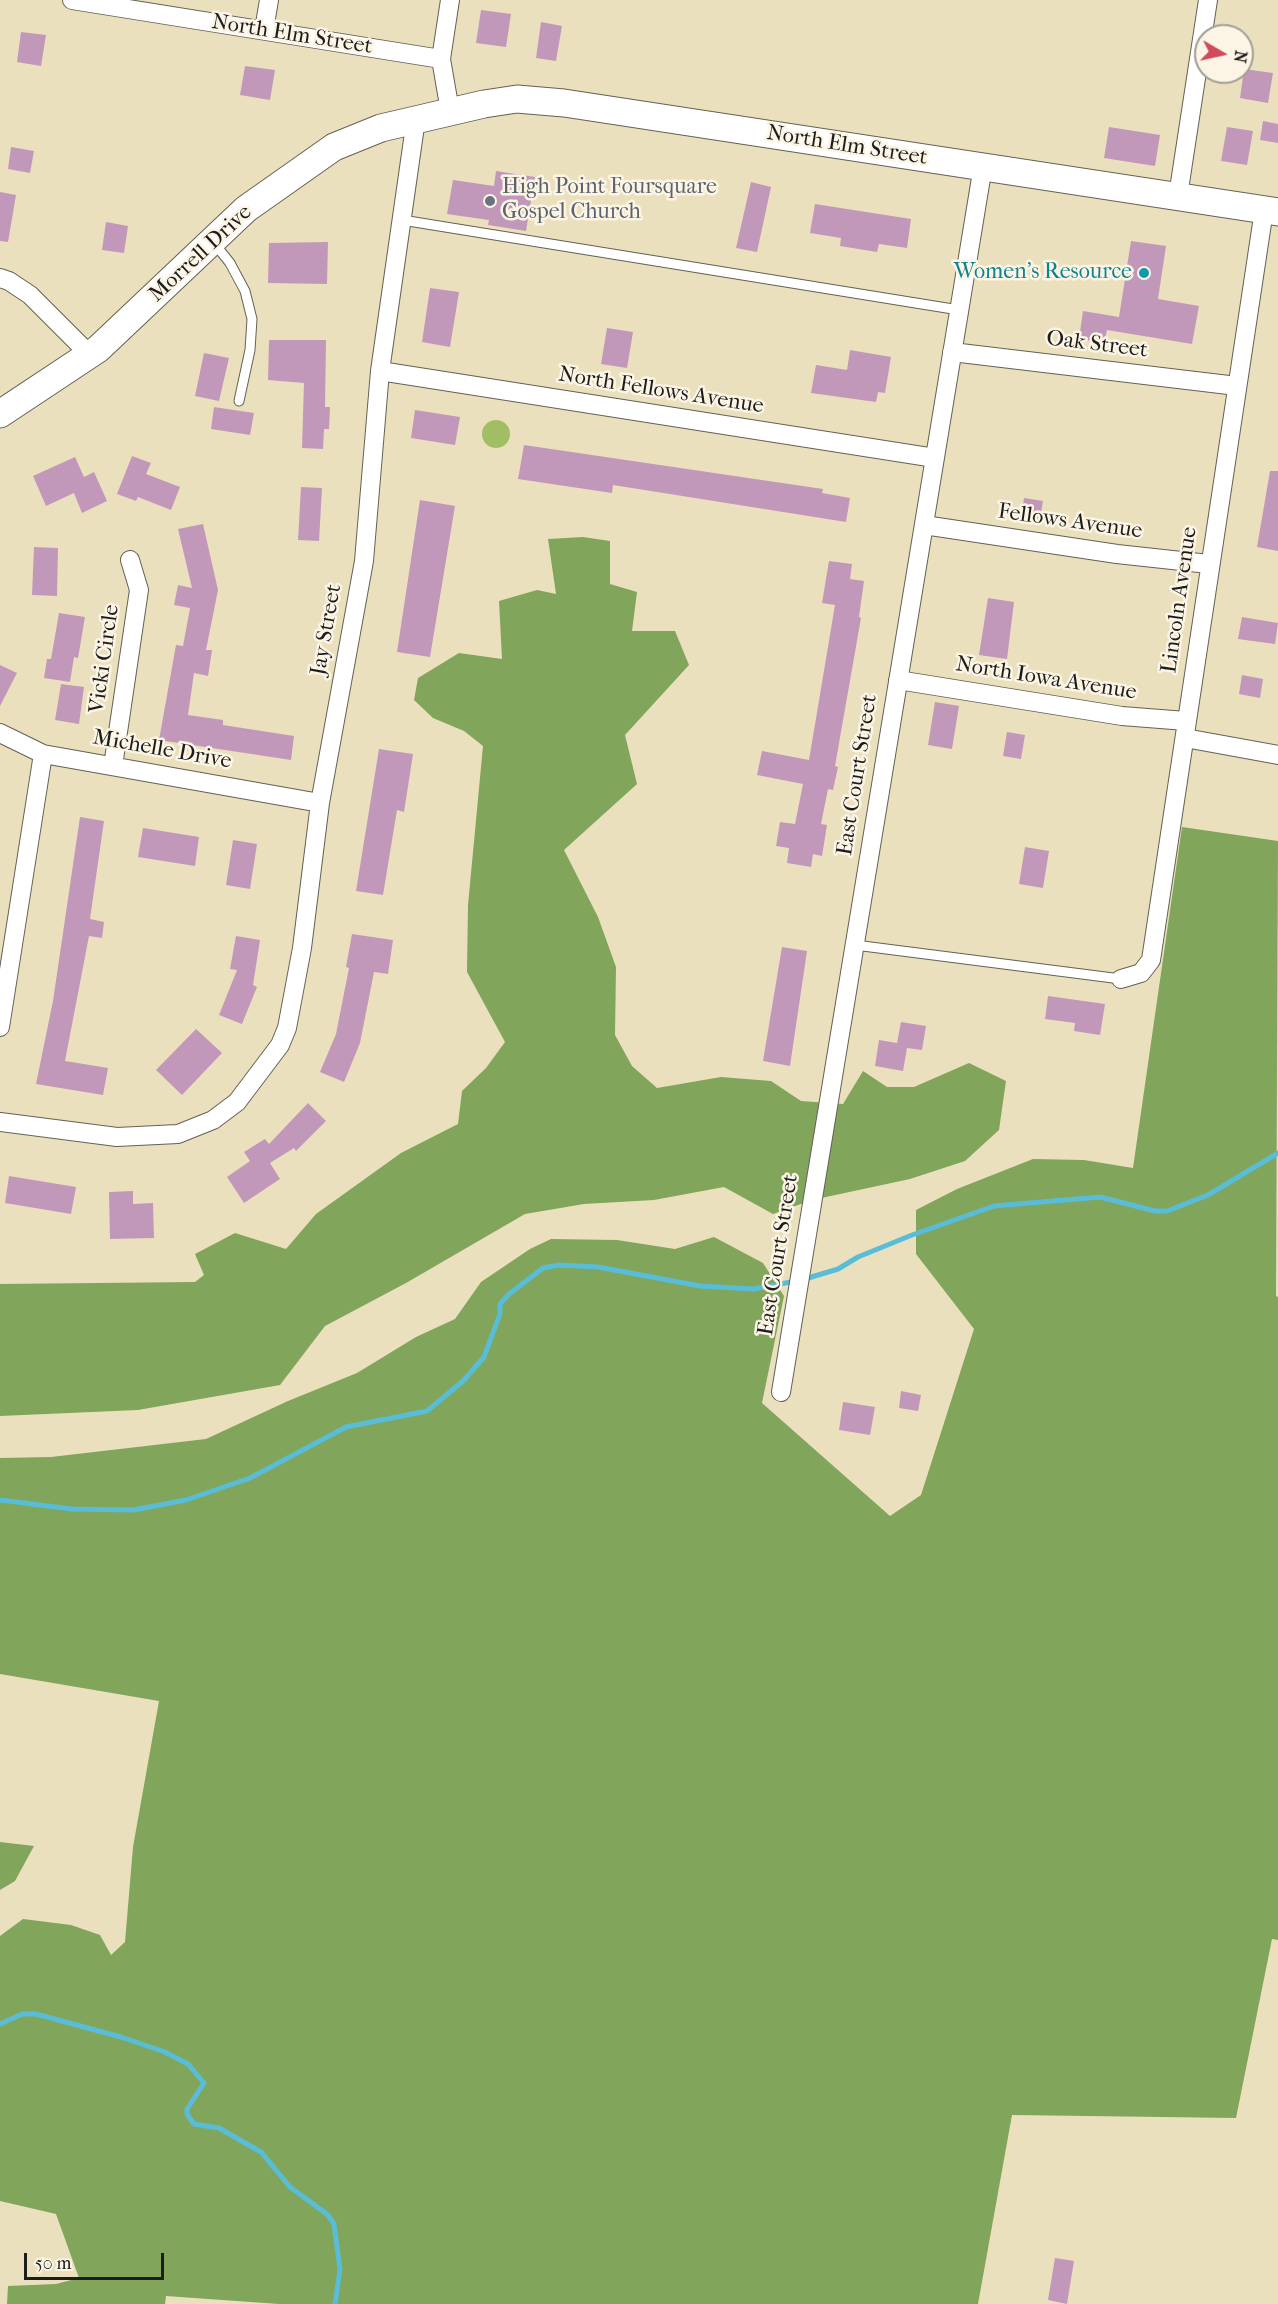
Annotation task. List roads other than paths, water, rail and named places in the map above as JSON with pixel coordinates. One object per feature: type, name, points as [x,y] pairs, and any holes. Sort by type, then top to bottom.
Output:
[{"type":"main road","name":"North Elm Street","points":[[416,119],[517,99],[564,103],[1271,211]]},
{"type":"main road","name":"Morrell Drive","points":[[0,414],[90,355],[129,322],[246,209],[334,147],[381,128],[416,119]]},
{"type":"street","name":"North Elm Street","points":[[72,0],[441,58]]},
{"type":"street","points":[[264,30],[269,0]]},
{"type":"street","points":[[450,0],[441,58],[450,111]]},
{"type":"street","points":[[1178,196],[1208,0]]},
{"type":"street","name":"Jay Street","points":[[0,1122],[117,1137],[154,1137],[178,1134],[213,1120],[237,1102],[280,1046],[287,1028],[302,948],[320,803],[364,561],[380,371],[416,119]]},
{"type":"street","name":"East Court Street","points":[[781,1392],[983,166]]},
{"type":"street","name":"Lincoln Avenue","points":[[1121,979],[1141,973],[1151,960],[1237,386],[1271,211]]},
{"type":"street","points":[[0,278],[9,281],[30,295],[90,355]]},
{"type":"street","name":"Oak Street","points":[[952,352],[1237,386]]},
{"type":"street","name":"North Fellows Avenue","points":[[380,371],[935,458]]},
{"type":"street","name":"Fellows Avenue","points":[[924,525],[1117,554],[1209,564]]},
{"type":"street","name":"Vicki Circle","points":[[113,766],[139,590],[130,560]]},
{"type":"street","name":"North Iowa Avenue","points":[[898,680],[1122,716],[1186,729],[1278,754]]},
{"type":"street","name":"Michelle Drive","points":[[0,733],[43,754],[320,803]]},
{"type":"street","points":[[0,1027],[43,754]]},
{"type":"lane","points":[[402,220],[959,310]]},
{"type":"lane","points":[[212,242],[230,263],[245,291],[252,319],[250,350],[239,401]]},
{"type":"lane","points":[[855,945],[1121,979]]},
{"type":"waterway","points":[[805,1279],[838,1269],[858,1257],[912,1235],[994,1206],[1100,1197],[1155,1211],[1167,1211],[1208,1195],[1278,1153]]},
{"type":"waterway","points":[[0,1500],[72,1509],[133,1510],[186,1500],[250,1478],[346,1427],[427,1411],[463,1381],[484,1357],[500,1314],[500,1304],[509,1294],[543,1268],[559,1265],[598,1267],[700,1286],[754,1289],[796,1281]]},
{"type":"waterway","points":[[0,2024],[22,2014],[36,2014],[121,2037],[165,2052],[188,2064],[204,2083],[187,2109],[187,2114],[194,2124],[219,2128],[261,2152],[290,2187],[327,2214],[334,2224],[340,2269],[335,2304]]},
{"type":"place","name":"High Point Foursquare Gospel Church","points":[[490,201]]},
{"type":"place","name":"Women's Resource","points":[[1144,273]]}]
